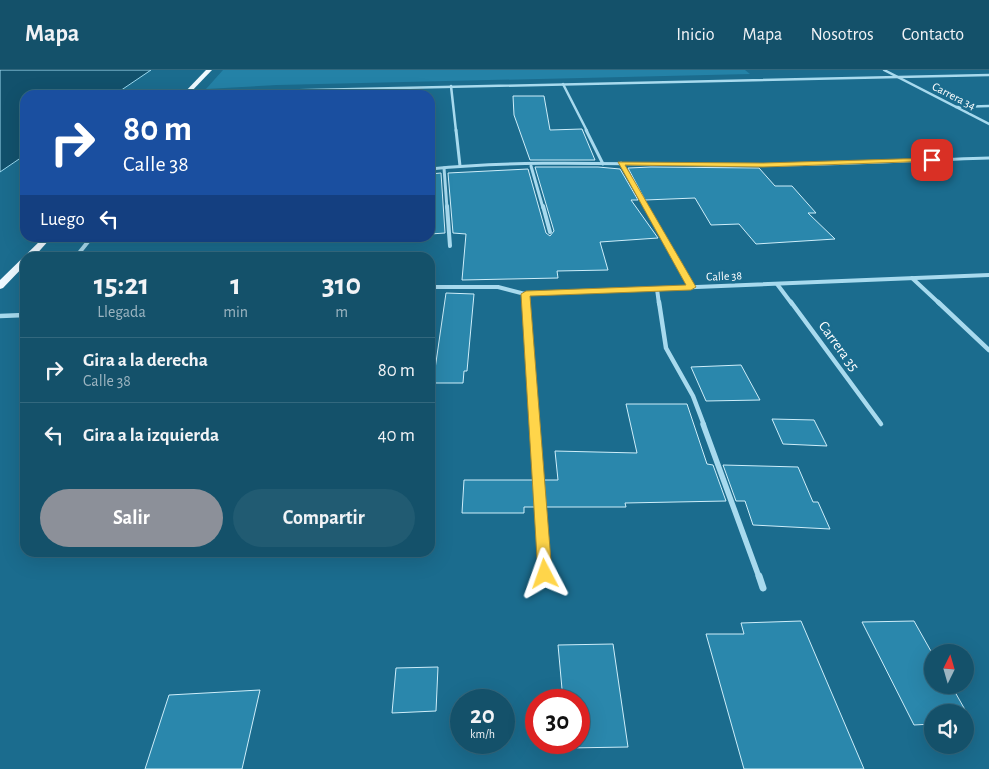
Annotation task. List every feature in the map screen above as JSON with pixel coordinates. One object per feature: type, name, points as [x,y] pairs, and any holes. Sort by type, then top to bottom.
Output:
[{"type":"main road","points":[[190,90],[209,70]]},
{"type":"main road","points":[[33,252],[43,242]]},
{"type":"main road","points":[[0,286],[20,265]]},
{"type":"street","name":"Carrera 34","points":[[884,70],[989,124]]},
{"type":"street","points":[[303,90],[989,76]]},
{"type":"street","points":[[563,84],[603,164]]},
{"type":"street","points":[[451,86],[460,166]]},
{"type":"street","points":[[955,106],[989,106]]},
{"type":"street","points":[[435,169],[460,166],[620,163],[763,165],[989,158]]},
{"type":"street","points":[[620,163],[691,287]]},
{"type":"street","points":[[531,166],[550,232]]},
{"type":"street","points":[[444,168],[450,246]]},
{"type":"street","points":[[80,252],[88,242]]},
{"type":"street","name":"Calle 38","points":[[435,288],[498,287],[526,294],[989,275]]},
{"type":"street","points":[[912,278],[989,350]]},
{"type":"street","name":"Carrera 35","points":[[777,284],[880,424]]},
{"type":"street","points":[[657,289],[666,348],[693,396],[763,588]]},
{"type":"street","points":[[526,294],[545,574]]},
{"type":"street","points":[[0,316],[20,314]]},
{"type":"shaded area","points":[[0,70],[151,70],[121,90],[20,90],[20,158],[0,172]]},
{"type":"shaded area","points":[[223,70],[745,70],[750,74],[277,85],[206,89]]},
{"type":"building","points":[[513,96],[544,96],[550,130],[582,129],[595,160],[530,160],[514,115]]},
{"type":"building","points":[[535,167],[620,169],[638,200],[631,200],[658,238],[600,242],[608,270],[557,271],[558,278],[462,280],[466,234],[453,233],[448,173],[528,169],[546,233],[550,236],[554,231]]},
{"type":"building","points":[[628,168],[759,168],[775,186],[792,186],[816,213],[808,213],[835,239],[756,244],[739,224],[711,225],[695,198],[645,200]]},
{"type":"building","points":[[441,173],[445,233],[435,234],[435,174]]},
{"type":"building","points":[[446,293],[474,294],[467,371],[464,371],[463,383],[435,383],[435,369]]},
{"type":"building","points":[[741,365],[760,400],[706,401],[691,367]]},
{"type":"building","points":[[626,404],[687,404],[707,464],[713,465],[726,501],[625,503],[626,507],[545,507],[543,480],[558,480],[555,451],[637,453]]},
{"type":"building","points":[[772,419],[814,420],[827,446],[783,444]]},
{"type":"building","points":[[723,465],[798,467],[813,502],[818,502],[830,529],[753,525],[745,501],[736,501]]},
{"type":"building","points":[[464,480],[533,480],[535,507],[524,507],[524,513],[462,513]]},
{"type":"building","points":[[801,621],[864,769],[744,769],[706,634],[744,634],[741,623]]},
{"type":"building","points":[[914,621],[927,644],[924,644],[924,694],[956,694],[962,704],[924,704],[924,724],[914,725],[862,622]]},
{"type":"building","points":[[613,644],[628,747],[590,748],[590,689],[562,689],[558,645]]},
{"type":"building","points":[[438,667],[436,711],[392,713],[396,668]]},
{"type":"building","points":[[260,690],[242,769],[145,769],[169,695]]},
{"type":"route","points":[[545,574],[526,294],[691,287],[620,163],[763,165],[932,160]]}]
